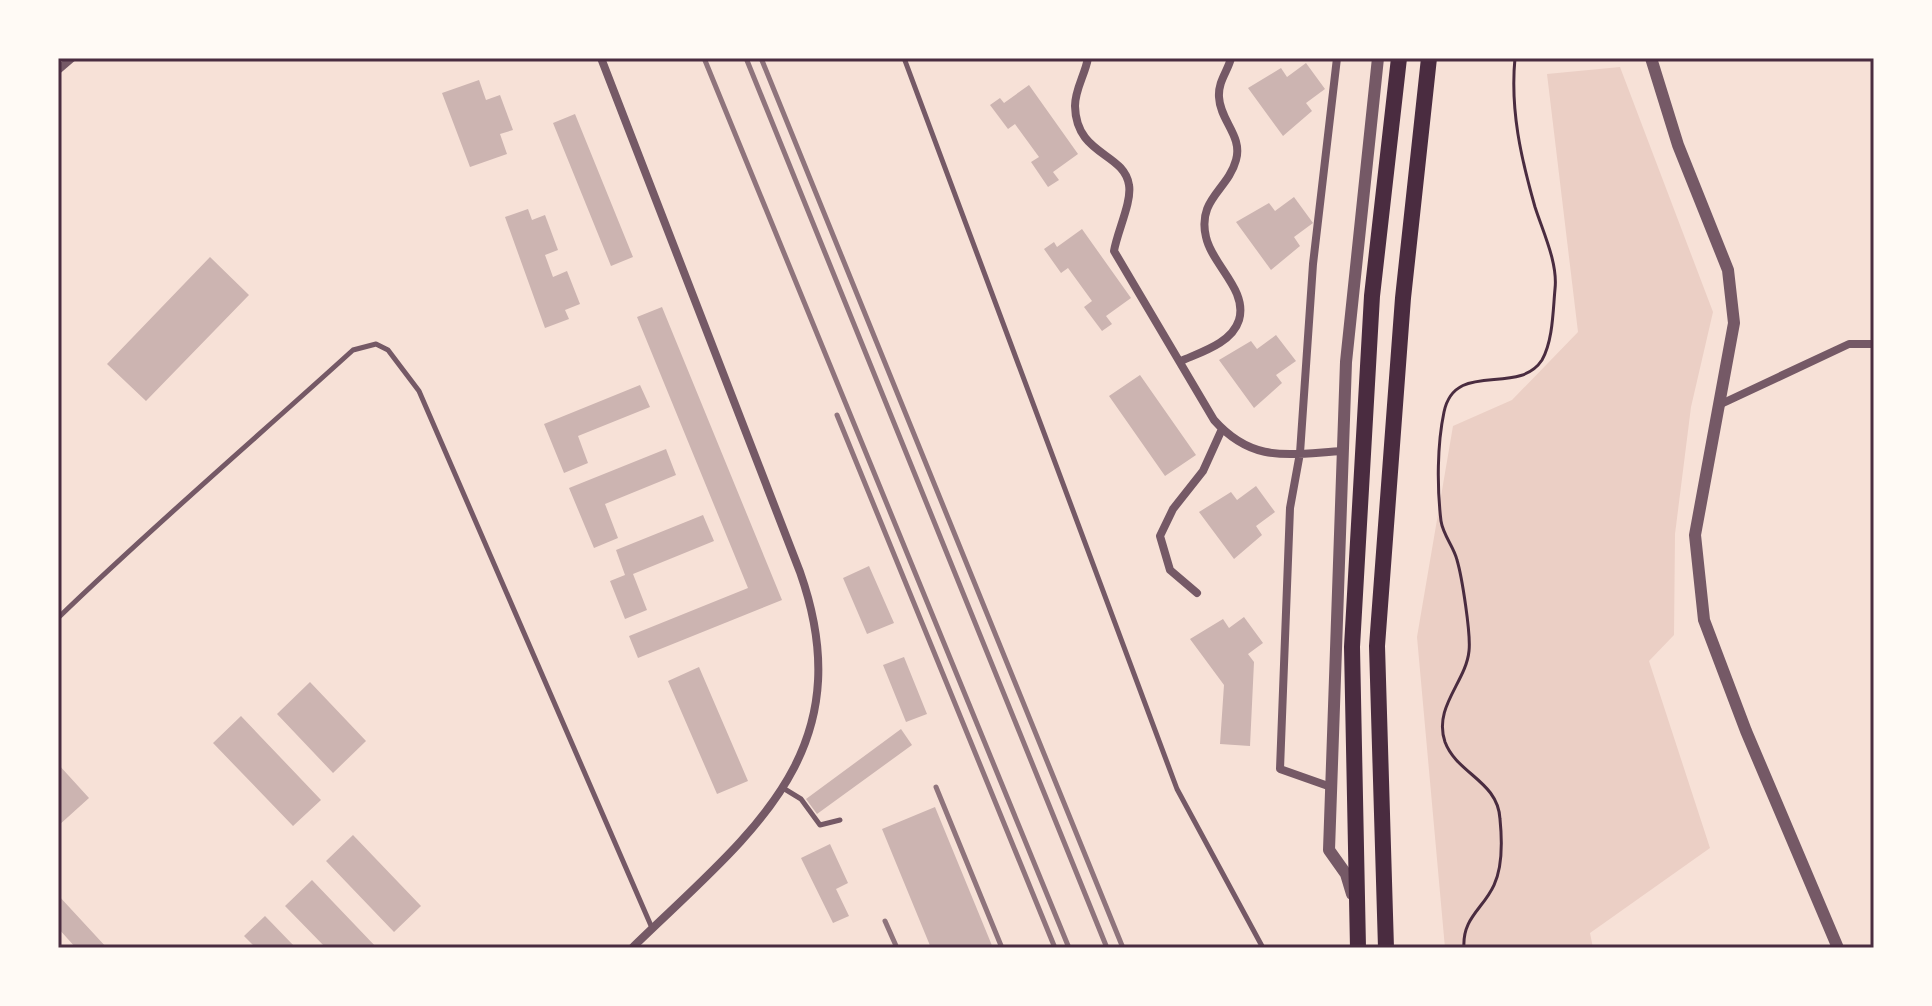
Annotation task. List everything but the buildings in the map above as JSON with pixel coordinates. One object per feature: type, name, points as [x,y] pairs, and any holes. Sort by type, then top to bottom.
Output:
[{"type":"highway","points":[[1361,948],[1352,647],[1372,296],[1399,58]]},
{"type":"highway","points":[[1386,948],[1377,646],[1403,298],[1429,58]]},
{"type":"street","points":[[58,70],[72,58]]},
{"type":"street","points":[[601,58],[811,605],[819,669],[811,733],[783,788],[737,846],[632,948]]},
{"type":"street","points":[[1088,58],[1076,98],[1079,127],[1088,144],[1122,168],[1130,189],[1114,251],[1222,429],[1248,448],[1270,454],[1343,451]]},
{"type":"street","points":[[1181,361],[1226,339],[1239,319],[1237,295],[1212,256],[1205,236],[1205,214],[1212,194],[1237,158],[1235,137],[1219,100],[1219,86],[1231,58]]},
{"type":"street","points":[[1331,787],[1280,769],[1290,508],[1300,453],[1313,264],[1337,58]]},
{"type":"street","points":[[1361,948],[1346,874],[1329,850],[1346,362],[1378,58]]},
{"type":"street","points":[[1651,58],[1678,145],[1728,270],[1734,323],[1695,535],[1704,620],[1746,731],[1838,948]]},
{"type":"street","points":[[1721,404],[1849,344],[1874,344]]},
{"type":"street","points":[[1197,593],[1170,570],[1160,536],[1173,509],[1203,471],[1222,429]]},
{"type":"lane","points":[[904,58],[1177,789],[1263,948]]},
{"type":"lane","points":[[58,618],[142,537],[182,506],[353,350],[376,344],[388,350],[419,391],[652,928]]},
{"type":"lane","points":[[783,788],[801,799],[820,825],[840,820]]},
{"type":"path","points":[[1464,948],[1469,918],[1493,888],[1498,876],[1501,827],[1497,802],[1490,790],[1446,745],[1443,733],[1448,696],[1469,651],[1457,559],[1441,524],[1444,411],[1457,387],[1469,382],[1520,376],[1540,363],[1549,339],[1556,276],[1517,134],[1515,58]]},
{"type":"shaded area","points":[[1620,67],[1713,312],[1691,407],[1675,534],[1674,635],[1649,661],[1710,848],[1590,933],[1593,948],[1445,948],[1417,637],[1453,426],[1512,400],[1578,332],[1547,74]]},
{"type":"railway","points":[[704,58],[1069,948]]},
{"type":"railway","points":[[746,58],[1107,948]]},
{"type":"railway","points":[[761,58],[1123,948]]},
{"type":"railway","points":[[837,415],[1055,948]]},
{"type":"railway","points":[[936,787],[1002,948]]},
{"type":"railway","points":[[885,921],[897,948]]}]
